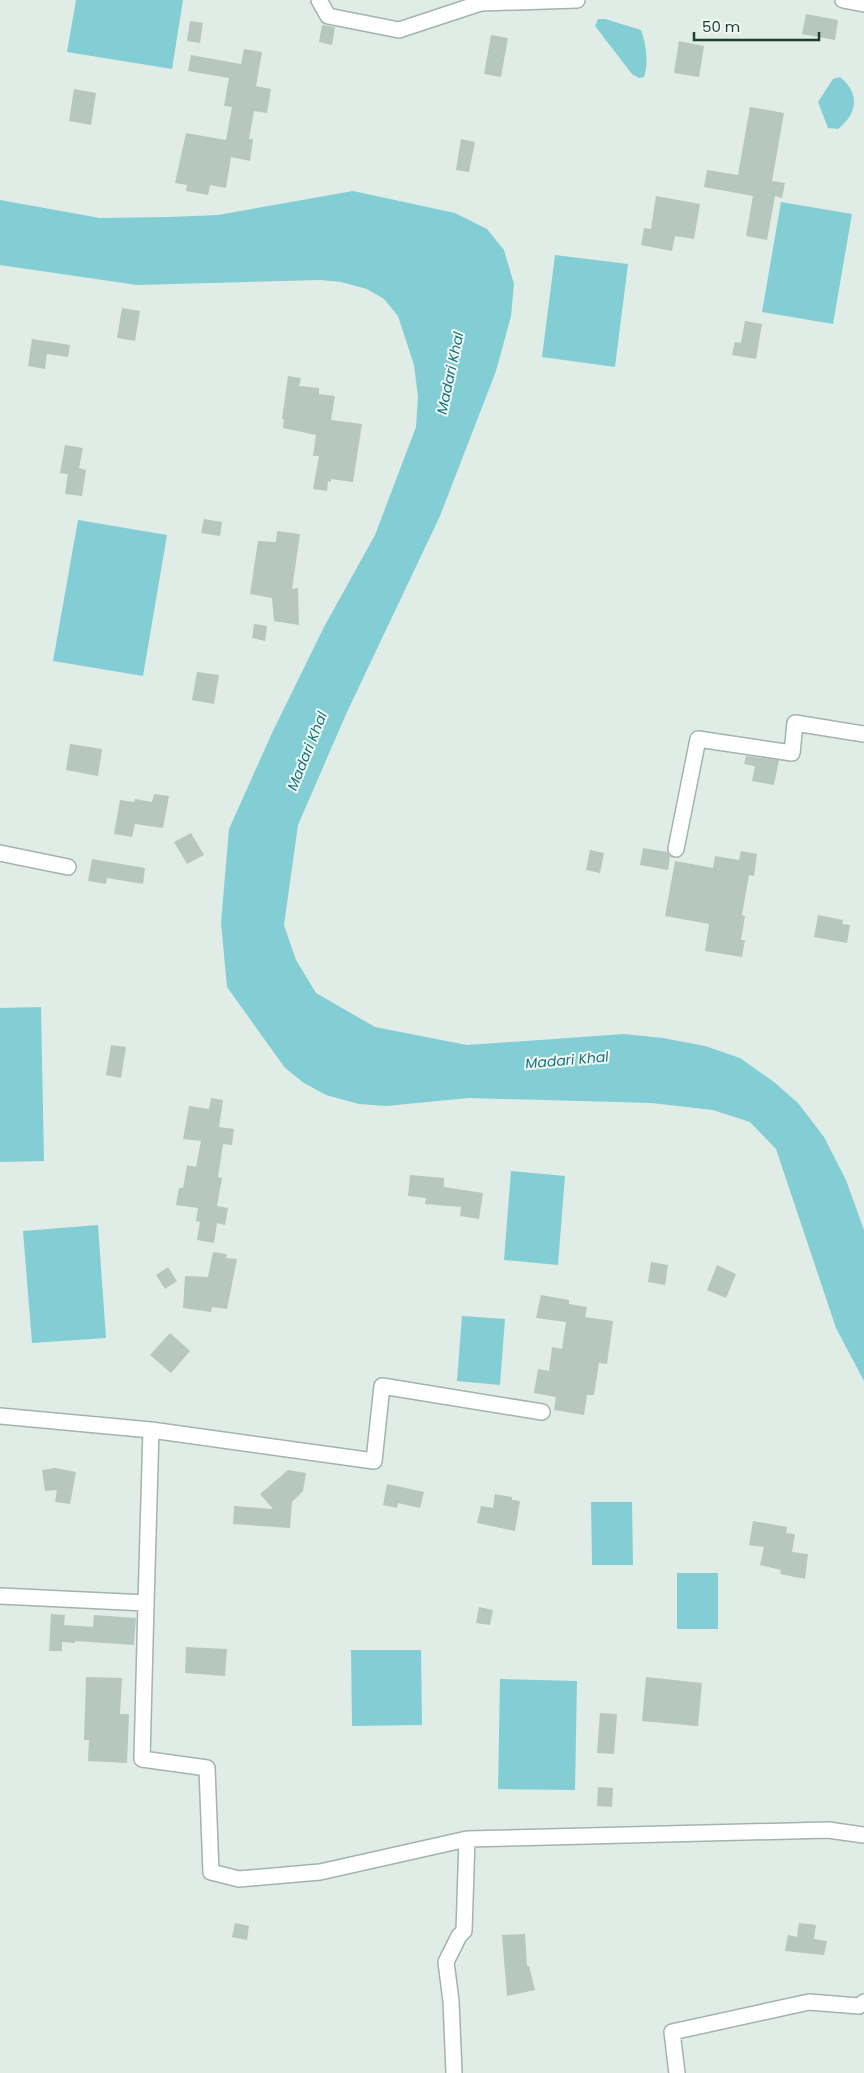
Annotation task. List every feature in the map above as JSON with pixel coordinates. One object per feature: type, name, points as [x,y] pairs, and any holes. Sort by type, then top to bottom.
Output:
[{"type":"street","points":[[319,0],[328,16],[398,30],[481,3],[577,0]]},
{"type":"street","points":[[843,0],[864,4]]},
{"type":"street","points":[[676,849],[698,739],[792,753],[795,723],[864,734]]},
{"type":"street","points":[[0,853],[68,867]]},
{"type":"street","points":[[0,1416],[151,1430],[374,1461],[382,1386],[542,1412]]},
{"type":"street","points":[[151,1430],[142,1759],[207,1768],[211,1872],[239,1879],[320,1872],[467,1840],[828,1830],[864,1835]]},
{"type":"street","points":[[0,1596],[146,1603]]},
{"type":"street","points":[[454,2073],[451,2001],[446,1962],[464,1930],[467,1840]]},
{"type":"street","points":[[678,2073],[672,2032],[809,2002],[860,2006],[864,2002]]},
{"type":"water","points":[[76,0],[183,0],[172,69],[67,52]]},
{"type":"water","points":[[598,19],[605,19],[641,30],[646,54],[644,77],[639,78],[632,74],[595,26]]},
{"type":"water","points":[[840,77],[851,90],[854,103],[853,110],[845,123],[838,129],[828,128],[818,102],[833,79]]},
{"type":"water","name":"Madari Khal","points":[[353,191],[455,213],[487,229],[504,250],[514,284],[511,316],[496,371],[440,516],[347,712],[298,825],[284,925],[296,960],[316,993],[375,1027],[467,1045],[624,1034],[663,1038],[705,1046],[740,1058],[774,1082],[798,1103],[824,1137],[846,1180],[864,1230],[864,1381],[836,1328],[776,1149],[750,1122],[713,1110],[651,1103],[469,1098],[386,1106],[359,1104],[326,1095],[304,1083],[285,1068],[227,987],[221,923],[229,829],[272,733],[324,627],[375,535],[416,427],[418,397],[414,365],[398,316],[384,299],[367,289],[341,282],[320,280],[137,285],[0,265],[0,200],[100,218],[169,217],[218,215]]},
{"type":"water","points":[[781,202],[852,214],[833,324],[762,312]]},
{"type":"water","points":[[555,255],[628,264],[615,367],[542,357]]},
{"type":"water","points":[[78,520],[167,535],[143,676],[53,661]]},
{"type":"water","points":[[41,1007],[44,1161],[0,1162],[0,1008]]},
{"type":"water","points":[[511,1171],[565,1176],[558,1265],[504,1260]]},
{"type":"water","points":[[98,1225],[106,1338],[32,1343],[23,1231]]},
{"type":"water","points":[[462,1316],[505,1319],[500,1385],[457,1381]]},
{"type":"water","points":[[591,1502],[632,1502],[633,1565],[592,1565]]},
{"type":"water","points":[[677,1573],[718,1573],[718,1629],[677,1629]]},
{"type":"water","points":[[351,1650],[421,1650],[422,1725],[352,1726]]},
{"type":"water","points":[[500,1679],[577,1681],[575,1790],[498,1789]]},
{"type":"building","points":[[806,14],[838,20],[835,40],[802,34]]},
{"type":"building","points":[[190,21],[203,23],[200,43],[187,41]]},
{"type":"building","points":[[322,25],[335,27],[332,45],[319,42]]},
{"type":"building","points":[[491,35],[508,38],[501,77],[484,74]]},
{"type":"building","points":[[679,41],[704,46],[699,77],[674,73]]},
{"type":"building","points":[[244,49],[262,52],[256,86],[271,89],[267,113],[254,111],[249,139],[253,139],[250,161],[231,157],[226,188],[210,185],[208,195],[186,191],[187,185],[175,183],[186,133],[226,140],[232,107],[224,106],[229,78],[188,71],[191,55],[241,64]]},
{"type":"building","points":[[74,89],[96,93],[91,125],[69,121]]},
{"type":"building","points":[[750,107],[784,113],[772,181],[785,183],[782,198],[775,196],[767,240],[746,236],[753,196],[704,187],[707,170],[738,175]]},
{"type":"building","points":[[461,139],[475,142],[469,172],[456,170]]},
{"type":"building","points":[[656,196],[700,204],[694,239],[675,236],[672,251],[641,245],[644,228],[651,229]]},
{"type":"building","points":[[122,308],[140,311],[135,341],[117,338]]},
{"type":"building","points":[[745,321],[762,324],[756,359],[732,355],[735,342],[741,343]]},
{"type":"building","points":[[32,339],[70,345],[68,357],[47,354],[45,369],[28,366]]},
{"type":"building","points":[[288,376],[301,378],[299,386],[319,388],[319,394],[335,396],[331,420],[362,424],[353,482],[331,479],[331,482],[328,481],[327,491],[313,489],[319,456],[313,456],[316,435],[283,428],[284,419],[282,419]]},
{"type":"building","points":[[65,445],[83,448],[79,468],[86,470],[82,496],[65,494],[68,474],[60,473]]},
{"type":"building","points":[[204,519],[222,522],[220,536],[201,533]]},
{"type":"building","points":[[277,531],[300,534],[292,589],[298,588],[299,625],[274,621],[272,598],[250,594],[258,541],[276,542]]},
{"type":"building","points":[[254,624],[267,626],[265,641],[252,638]]},
{"type":"building","points":[[197,672],[219,675],[214,704],[192,700]]},
{"type":"building","points":[[70,744],[102,749],[98,776],[66,770]]},
{"type":"building","points":[[746,756],[779,760],[774,785],[752,781],[755,766],[744,764]]},
{"type":"building","points":[[154,794],[169,796],[163,828],[135,824],[132,837],[114,834],[120,800],[134,802],[135,799],[152,802]]},
{"type":"building","points":[[191,833],[204,855],[187,864],[174,842]]},
{"type":"building","points":[[643,848],[667,852],[670,856],[668,870],[640,865]]},
{"type":"building","points":[[590,850],[604,853],[600,873],[586,870]]},
{"type":"building","points":[[741,851],[757,854],[754,876],[749,875],[742,915],[745,916],[741,940],[745,940],[742,957],[705,951],[709,924],[665,916],[675,861],[713,868],[715,856],[739,860]]},
{"type":"building","points":[[92,859],[145,868],[143,884],[107,878],[106,884],[88,881]]},
{"type":"building","points":[[818,915],[843,920],[842,924],[850,925],[847,943],[814,937]]},
{"type":"building","points":[[111,1045],[126,1047],[121,1078],[106,1075]]},
{"type":"building","points":[[211,1098],[223,1100],[219,1127],[234,1129],[232,1145],[223,1144],[218,1177],[222,1178],[217,1206],[228,1208],[225,1225],[217,1223],[214,1243],[197,1240],[200,1222],[196,1221],[198,1208],[176,1205],[179,1188],[183,1188],[187,1165],[196,1167],[201,1141],[183,1139],[189,1106],[209,1109]]},
{"type":"building","points":[[410,1175],[444,1178],[444,1187],[483,1193],[479,1219],[460,1216],[461,1207],[425,1204],[426,1198],[408,1196]]},
{"type":"building","points":[[213,1252],[227,1254],[226,1258],[237,1259],[227,1309],[212,1307],[211,1312],[183,1308],[185,1276],[208,1277]]},
{"type":"building","points":[[651,1262],[668,1265],[665,1285],[648,1282]]},
{"type":"building","points":[[717,1265],[736,1274],[726,1298],[707,1290]]},
{"type":"building","points":[[168,1267],[177,1281],[165,1289],[156,1275]]},
{"type":"building","points":[[541,1295],[569,1300],[569,1304],[587,1307],[585,1317],[613,1321],[607,1364],[599,1363],[594,1395],[587,1395],[584,1415],[554,1410],[556,1397],[534,1393],[538,1369],[549,1371],[552,1347],[562,1349],[566,1322],[536,1318]]},
{"type":"building","points":[[170,1333],[190,1351],[171,1373],[150,1355]]},
{"type":"building","points":[[55,1468],[76,1472],[70,1504],[55,1502],[57,1490],[45,1491],[42,1470]]},
{"type":"building","points":[[288,1470],[306,1473],[303,1491],[292,1502],[290,1528],[233,1524],[234,1506],[273,1509],[260,1494]]},
{"type":"building","points":[[387,1484],[424,1492],[420,1508],[398,1503],[397,1508],[383,1505]]},
{"type":"building","points":[[495,1494],[512,1497],[512,1500],[520,1501],[515,1531],[477,1523],[481,1506],[493,1508]]},
{"type":"building","points":[[753,1521],[787,1527],[786,1533],[795,1534],[792,1552],[808,1554],[805,1579],[780,1574],[781,1570],[760,1565],[764,1547],[749,1545]]},
{"type":"building","points":[[479,1607],[493,1610],[490,1625],[476,1623]]},
{"type":"building","points":[[51,1614],[65,1615],[64,1625],[93,1627],[94,1615],[136,1618],[134,1645],[75,1641],[75,1643],[62,1642],[62,1651],[49,1651]]},
{"type":"building","points":[[186,1647],[227,1649],[225,1676],[185,1673]]},
{"type":"building","points":[[86,1677],[122,1678],[120,1714],[129,1714],[127,1763],[88,1761],[89,1740],[84,1740]]},
{"type":"building","points":[[646,1677],[702,1683],[698,1726],[642,1721]]},
{"type":"building","points":[[600,1713],[617,1714],[614,1754],[597,1753]]},
{"type":"building","points":[[598,1787],[613,1788],[612,1807],[597,1806]]},
{"type":"building","points":[[235,1923],[249,1926],[247,1940],[232,1937]]},
{"type":"building","points":[[799,1923],[816,1925],[814,1939],[827,1941],[824,1955],[785,1951],[788,1935],[797,1937]]},
{"type":"building","points":[[525,1934],[527,1966],[529,1966],[535,1990],[507,1996],[502,1935]]}]
